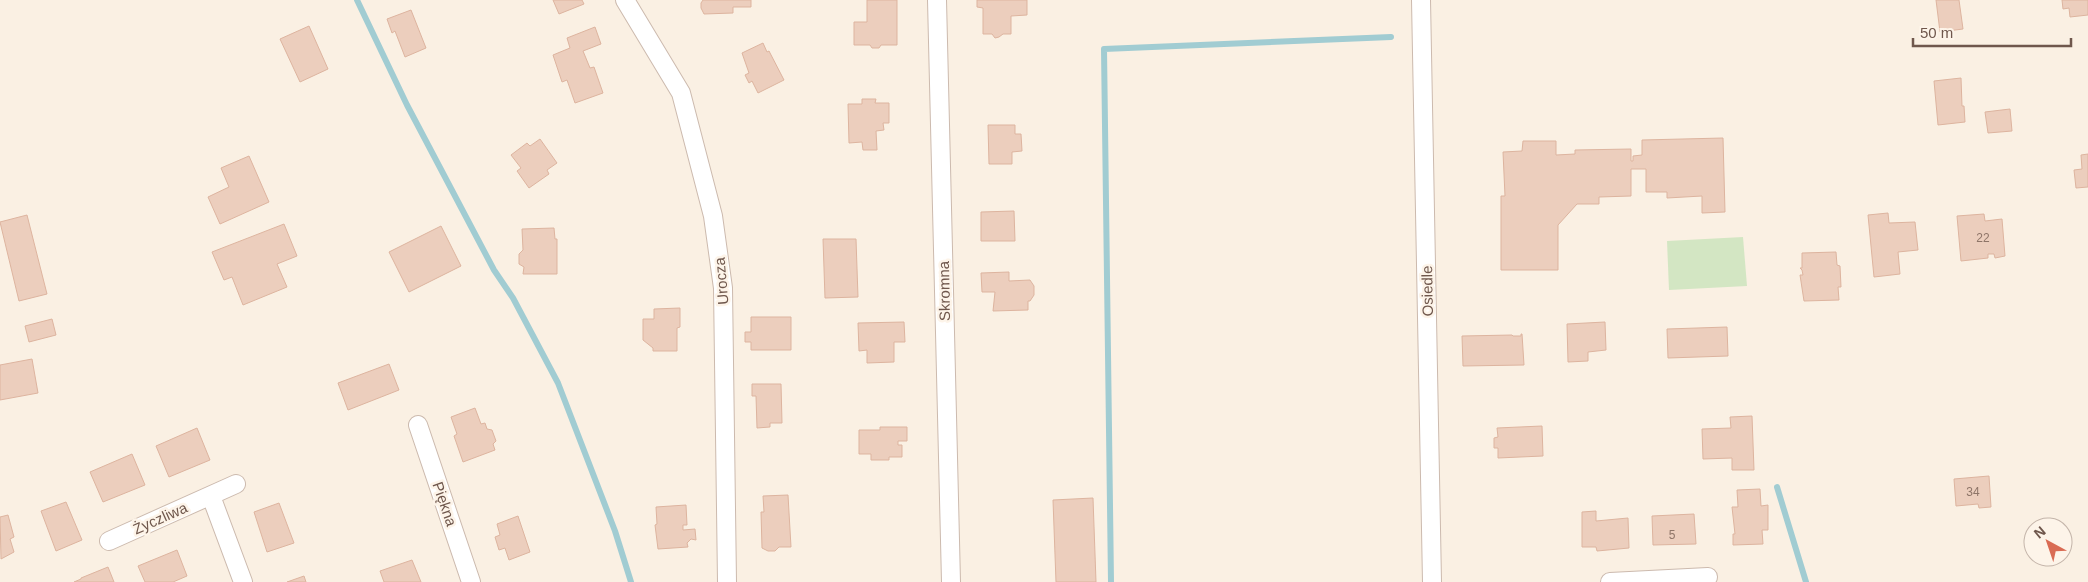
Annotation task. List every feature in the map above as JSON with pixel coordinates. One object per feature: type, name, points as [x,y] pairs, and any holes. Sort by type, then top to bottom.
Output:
[{"type":"street","name":"Urocza","points":[[625,0],[681,93],[713,216],[723,288],[727,582]]},
{"type":"street","name":"Skromna","points":[[937,0],[951,582]]},
{"type":"street","name":"Osiedle","points":[[1421,0],[1432,582]]},
{"type":"street","name":"Piękna","points":[[418,426],[471,582]]},
{"type":"street","name":"Życzliwa","points":[[108,541],[236,484]]},
{"type":"street","points":[[211,496],[243,582]]},
{"type":"street","points":[[1610,582],[1708,577]]},
{"type":"green space","points":[[1743,237],[1747,286],[1669,290],[1667,241]]},
{"type":"building","points":[[553,0],[582,0],[584,4],[559,14]]},
{"type":"building","points":[[703,0],[751,0],[751,7],[733,7],[733,13],[704,14],[701,8]]},
{"type":"building","points":[[867,0],[897,0],[897,45],[881,45],[879,48],[872,48],[870,45],[854,45],[854,22],[867,22]]},
{"type":"building","points":[[977,0],[1027,0],[1027,15],[1011,16],[1011,34],[1003,34],[995,38],[992,34],[983,34],[983,8],[977,7]]},
{"type":"building","points":[[1936,0],[1959,0],[1963,29],[1940,32]]},
{"type":"building","points":[[2062,0],[2088,0],[2088,15],[2070,17],[2069,8],[2063,9]]},
{"type":"building","points":[[411,10],[426,48],[405,57],[395,31],[392,33],[387,19]]},
{"type":"building","points":[[309,26],[328,69],[300,82],[280,39]]},
{"type":"building","points":[[595,27],[601,44],[583,51],[590,68],[594,67],[603,93],[575,103],[567,80],[562,82],[553,55],[570,48],[567,38]]},
{"type":"building","points":[[763,43],[784,80],[758,93],[752,81],[749,83],[745,75],[749,73],[742,53]]},
{"type":"building","points":[[1961,78],[1962,106],[1964,106],[1965,122],[1938,125],[1934,81]]},
{"type":"building","points":[[862,99],[876,99],[875,103],[889,103],[889,123],[883,123],[884,130],[876,131],[877,150],[863,150],[862,142],[849,143],[848,104],[862,104]]},
{"type":"building","points":[[2010,109],[2012,131],[1988,133],[1985,112]]},
{"type":"building","points":[[988,125],[1015,125],[1015,134],[1021,134],[1022,151],[1012,152],[1012,164],[989,164]]},
{"type":"building","points":[[1723,138],[1725,212],[1702,213],[1702,196],[1667,198],[1667,192],[1646,192],[1646,169],[1631,169],[1631,196],[1599,197],[1599,204],[1577,204],[1558,225],[1558,270],[1501,270],[1501,196],[1505,196],[1503,152],[1522,151],[1523,141],[1556,141],[1556,155],[1575,154],[1575,150],[1631,149],[1631,161],[1633,161],[1633,156],[1642,155],[1642,140]]},
{"type":"building","points":[[540,139],[557,163],[547,170],[549,174],[529,188],[517,171],[521,168],[511,155],[527,143],[530,146]]},
{"type":"building","points":[[2088,154],[2088,187],[2076,188],[2074,170],[2082,169],[2081,155]]},
{"type":"building","points":[[249,156],[269,202],[220,224],[208,197],[229,187],[221,168]]},
{"type":"building","points":[[1014,211],[1015,241],[981,241],[981,212]]},
{"type":"building","points":[[1888,213],[1889,223],[1915,222],[1918,250],[1898,252],[1900,274],[1874,277],[1868,215]]},
{"type":"building","points":[[1984,214],[1985,221],[2002,219],[2005,256],[1995,258],[1994,254],[1988,254],[1988,258],[1961,261],[1957,216]]},
{"type":"building","points":[[27,215],[47,294],[19,301],[0,222]]},
{"type":"building","points":[[284,224],[297,256],[277,264],[287,287],[243,305],[232,277],[224,280],[212,252]]},
{"type":"building","points":[[441,226],[461,266],[409,292],[389,252]]},
{"type":"building","points":[[554,228],[555,239],[557,239],[557,274],[523,274],[524,267],[519,264],[519,254],[523,250],[522,229]]},
{"type":"building","points":[[823,239],[856,239],[858,297],[825,298]]},
{"type":"building","points":[[1836,252],[1837,265],[1840,266],[1841,287],[1838,287],[1839,300],[1804,301],[1800,275],[1803,275],[1800,268],[1802,268],[1802,253]]},
{"type":"building","points":[[1009,272],[1009,281],[1030,280],[1034,286],[1034,295],[1028,301],[1028,310],[993,311],[995,292],[982,292],[981,273]]},
{"type":"building","points":[[680,308],[680,327],[677,328],[677,351],[653,351],[653,348],[643,340],[643,319],[654,319],[654,309]]},
{"type":"building","points":[[751,317],[791,317],[791,350],[751,350],[751,342],[745,342],[745,332],[751,332]]},
{"type":"building","points":[[52,319],[56,335],[29,342],[25,326]]},
{"type":"building","points":[[904,322],[905,342],[894,342],[894,362],[867,363],[867,350],[859,351],[858,323]]},
{"type":"building","points":[[1605,322],[1606,350],[1588,352],[1588,361],[1568,362],[1567,324]]},
{"type":"building","points":[[1727,327],[1728,356],[1668,358],[1667,329]]},
{"type":"building","points":[[1521,334],[1524,365],[1463,366],[1462,336],[1521,336]]},
{"type":"building","points":[[32,359],[38,393],[0,400],[0,365]]},
{"type":"building","points":[[389,364],[399,390],[348,410],[338,383]]},
{"type":"building","points":[[752,384],[781,384],[782,423],[770,423],[770,427],[757,428],[756,396],[752,396]]},
{"type":"building","points":[[475,408],[481,424],[485,423],[487,429],[492,430],[496,441],[493,444],[495,450],[463,462],[454,436],[457,434],[451,417]]},
{"type":"building","points":[[1752,416],[1754,470],[1732,470],[1732,458],[1703,459],[1702,429],[1731,428],[1730,417]]},
{"type":"building","points":[[1542,426],[1543,456],[1498,458],[1498,448],[1494,448],[1494,438],[1498,437],[1497,428]]},
{"type":"building","points":[[880,427],[907,427],[907,441],[898,441],[898,445],[902,445],[902,457],[889,457],[889,460],[871,460],[871,454],[859,454],[859,430],[880,430]]},
{"type":"building","points":[[197,428],[210,460],[169,477],[156,446]]},
{"type":"building","points":[[132,454],[145,485],[103,502],[90,472]]},
{"type":"building","points":[[1989,476],[1991,507],[1979,508],[1978,504],[1956,506],[1954,479]]},
{"type":"building","points":[[1760,489],[1761,506],[1768,505],[1768,530],[1762,530],[1763,544],[1733,545],[1733,534],[1735,534],[1732,507],[1738,507],[1737,490]]},
{"type":"building","points":[[788,495],[791,547],[779,547],[775,551],[768,551],[762,548],[761,512],[764,512],[763,496]]},
{"type":"building","points":[[1093,498],[1096,582],[1056,582],[1053,500]]},
{"type":"building","points":[[66,502],[82,540],[56,551],[41,511]]},
{"type":"building","points":[[279,503],[294,543],[267,552],[254,512]]},
{"type":"building","points":[[686,505],[687,525],[683,525],[683,530],[695,529],[696,540],[691,539],[687,543],[688,547],[658,549],[655,525],[657,524],[656,507]]},
{"type":"building","points":[[1596,511],[1596,521],[1628,518],[1629,548],[1597,551],[1596,547],[1582,547],[1582,512]]},
{"type":"building","points":[[1694,514],[1696,544],[1653,545],[1652,516]]},
{"type":"building","points":[[8,515],[14,537],[10,539],[14,552],[1,559],[0,517]]},
{"type":"building","points":[[518,516],[530,552],[509,560],[505,548],[499,550],[495,537],[500,535],[497,524]]},
{"type":"building","points":[[177,550],[187,576],[173,582],[145,582],[138,566]]},
{"type":"building","points":[[412,560],[421,582],[384,582],[380,571]]},
{"type":"building","points":[[108,567],[114,582],[74,582],[81,578]]},
{"type":"building","points":[[304,576],[306,582],[287,582]]},
{"type":"waterway","points":[[357,0],[407,105],[494,270],[513,298],[558,383],[615,531],[631,582]]},
{"type":"waterway","points":[[1111,582],[1104,49],[1391,37]]},
{"type":"waterway","points":[[1777,487],[1806,582]]}]
